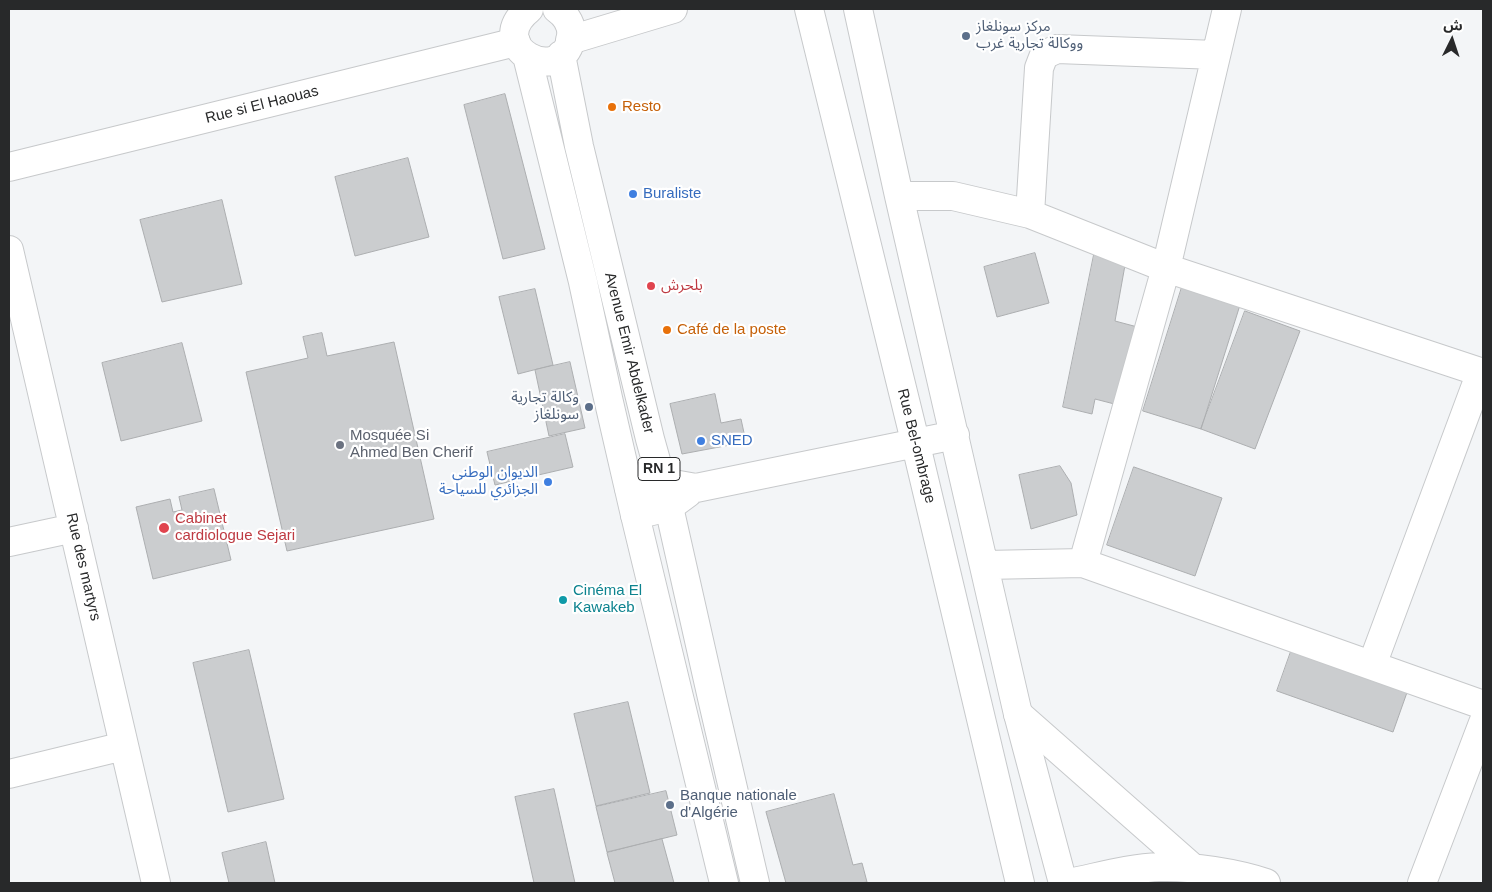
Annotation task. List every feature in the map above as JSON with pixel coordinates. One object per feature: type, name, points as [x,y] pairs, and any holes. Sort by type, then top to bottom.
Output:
[{"type":"street","name":"Avenue Emir Abdelkader","points":[[558,9],[570,22],[571,32],[566,48],[579,146],[650,439],[666,494],[756,883]]},
{"type":"street","points":[[521,27],[535,60],[553,60],[566,48],[673,9]]},
{"type":"street","name":"Rue Bel-ombrage","points":[[809,9],[916,445],[1020,883]]},
{"type":"street","points":[[858,9],[1018,714],[1063,883]]},
{"type":"street","points":[[1083,563],[1166,268],[1227,9]]},
{"type":"street","name":"Avenue Emir Abdelkader","points":[[521,27],[583,282],[635,515],[724,883]]},
{"type":"street","name":"Rue si El Haouas","points":[[9,167],[521,27]]},
{"type":"street","points":[[1030,214],[1039,68],[1044,55],[1058,49],[1216,55]]},
{"type":"street","points":[[899,196],[953,196],[1030,214],[1166,268],[1482,372],[1372,665]]},
{"type":"street","name":"Rue des martyrs","points":[[9,250],[156,883]]},
{"type":"street","points":[[629,488],[666,494],[955,436]]},
{"type":"street","points":[[635,515],[666,494]]},
{"type":"street","points":[[9,542],[74,528]]},
{"type":"street","points":[[985,565],[1083,563],[1483,704]]},
{"type":"street","points":[[1018,714],[1194,869]]},
{"type":"street","points":[[1422,883],[1483,722]]},
{"type":"street","points":[[9,774],[124,746]]},
{"type":"street","points":[[1069,883],[1128,870],[1160,867],[1194,869],[1266,883]]},
{"type":"building","points":[[505,94],[545,249],[503,259],[464,105]]},
{"type":"building","points":[[408,158],[429,237],[355,256],[335,177]]},
{"type":"building","points":[[222,200],[242,284],[162,302],[140,220]]},
{"type":"building","points":[[1096,245],[1127,254],[1115,321],[1145,329],[1126,407],[1095,399],[1092,414],[1063,407]]},
{"type":"building","points":[[1035,253],[1049,303],[997,317],[984,267]]},
{"type":"building","points":[[1182,287],[1240,305],[1201,429],[1143,411]]},
{"type":"building","points":[[535,289],[553,365],[518,374],[499,297]]},
{"type":"building","points":[[1245,311],[1300,331],[1255,449],[1201,429]]},
{"type":"building","name":"Mosquée Si Ahmed Ben Cherif","points":[[322,333],[327,356],[394,342],[434,519],[287,551],[246,372],[308,358],[303,337]]},
{"type":"building","points":[[182,343],[202,421],[121,441],[102,363]]},
{"type":"building","points":[[570,362],[585,428],[549,436],[535,370]]},
{"type":"building","points":[[715,394],[721,423],[741,419],[746,442],[682,454],[670,404]]},
{"type":"building","points":[[565,434],[573,467],[495,485],[487,452]]},
{"type":"building","points":[[1060,466],[1071,483],[1077,515],[1031,529],[1019,475]]},
{"type":"building","points":[[1134,467],[1222,498],[1195,576],[1107,545]]},
{"type":"building","points":[[214,489],[231,560],[153,579],[136,507],[170,499],[173,512],[182,510],[179,497]]},
{"type":"building","points":[[1294,643],[1410,684],[1393,732],[1277,691]]},
{"type":"building","points":[[249,650],[284,799],[228,812],[193,663]]},
{"type":"building","points":[[628,702],[650,793],[596,806],[574,714]]},
{"type":"building","points":[[554,789],[575,883],[534,883],[515,797]]},
{"type":"building","points":[[666,791],[677,835],[607,852],[596,807]]},
{"type":"building","points":[[834,794],[853,865],[862,863],[867,882],[786,883],[766,812]]},
{"type":"building","points":[[662,839],[674,883],[615,883],[607,853]]},
{"type":"building","points":[[266,842],[275,883],[229,883],[222,853]]},
{"type":"place","name":"مركز سونلغاز ووكالة تجارية غرب","points":[[966,36]]},
{"type":"place","name":"Resto","points":[[612,107]]},
{"type":"place","name":"Buraliste","points":[[633,194]]},
{"type":"place","name":"بلحرش","points":[[651,286]]},
{"type":"place","name":"Café de la poste","points":[[667,330]]},
{"type":"place","name":"وكالة تجارية سونلغاز","points":[[589,407]]},
{"type":"place","name":"SNED","points":[[701,441]]},
{"type":"place","name":"Mosquée Si Ahmed Ben Cherif","points":[[340,445]]},
{"type":"place","name":"الديوان الوطني الجزائري للسياحة","points":[[548,482]]},
{"type":"place","name":"Cabinet cardiologue Sejari","points":[[164,528]]},
{"type":"place","name":"Cinéma El Kawakeb","points":[[563,600]]},
{"type":"place","name":"Banque nationale d'Algérie","points":[[670,805]]}]
